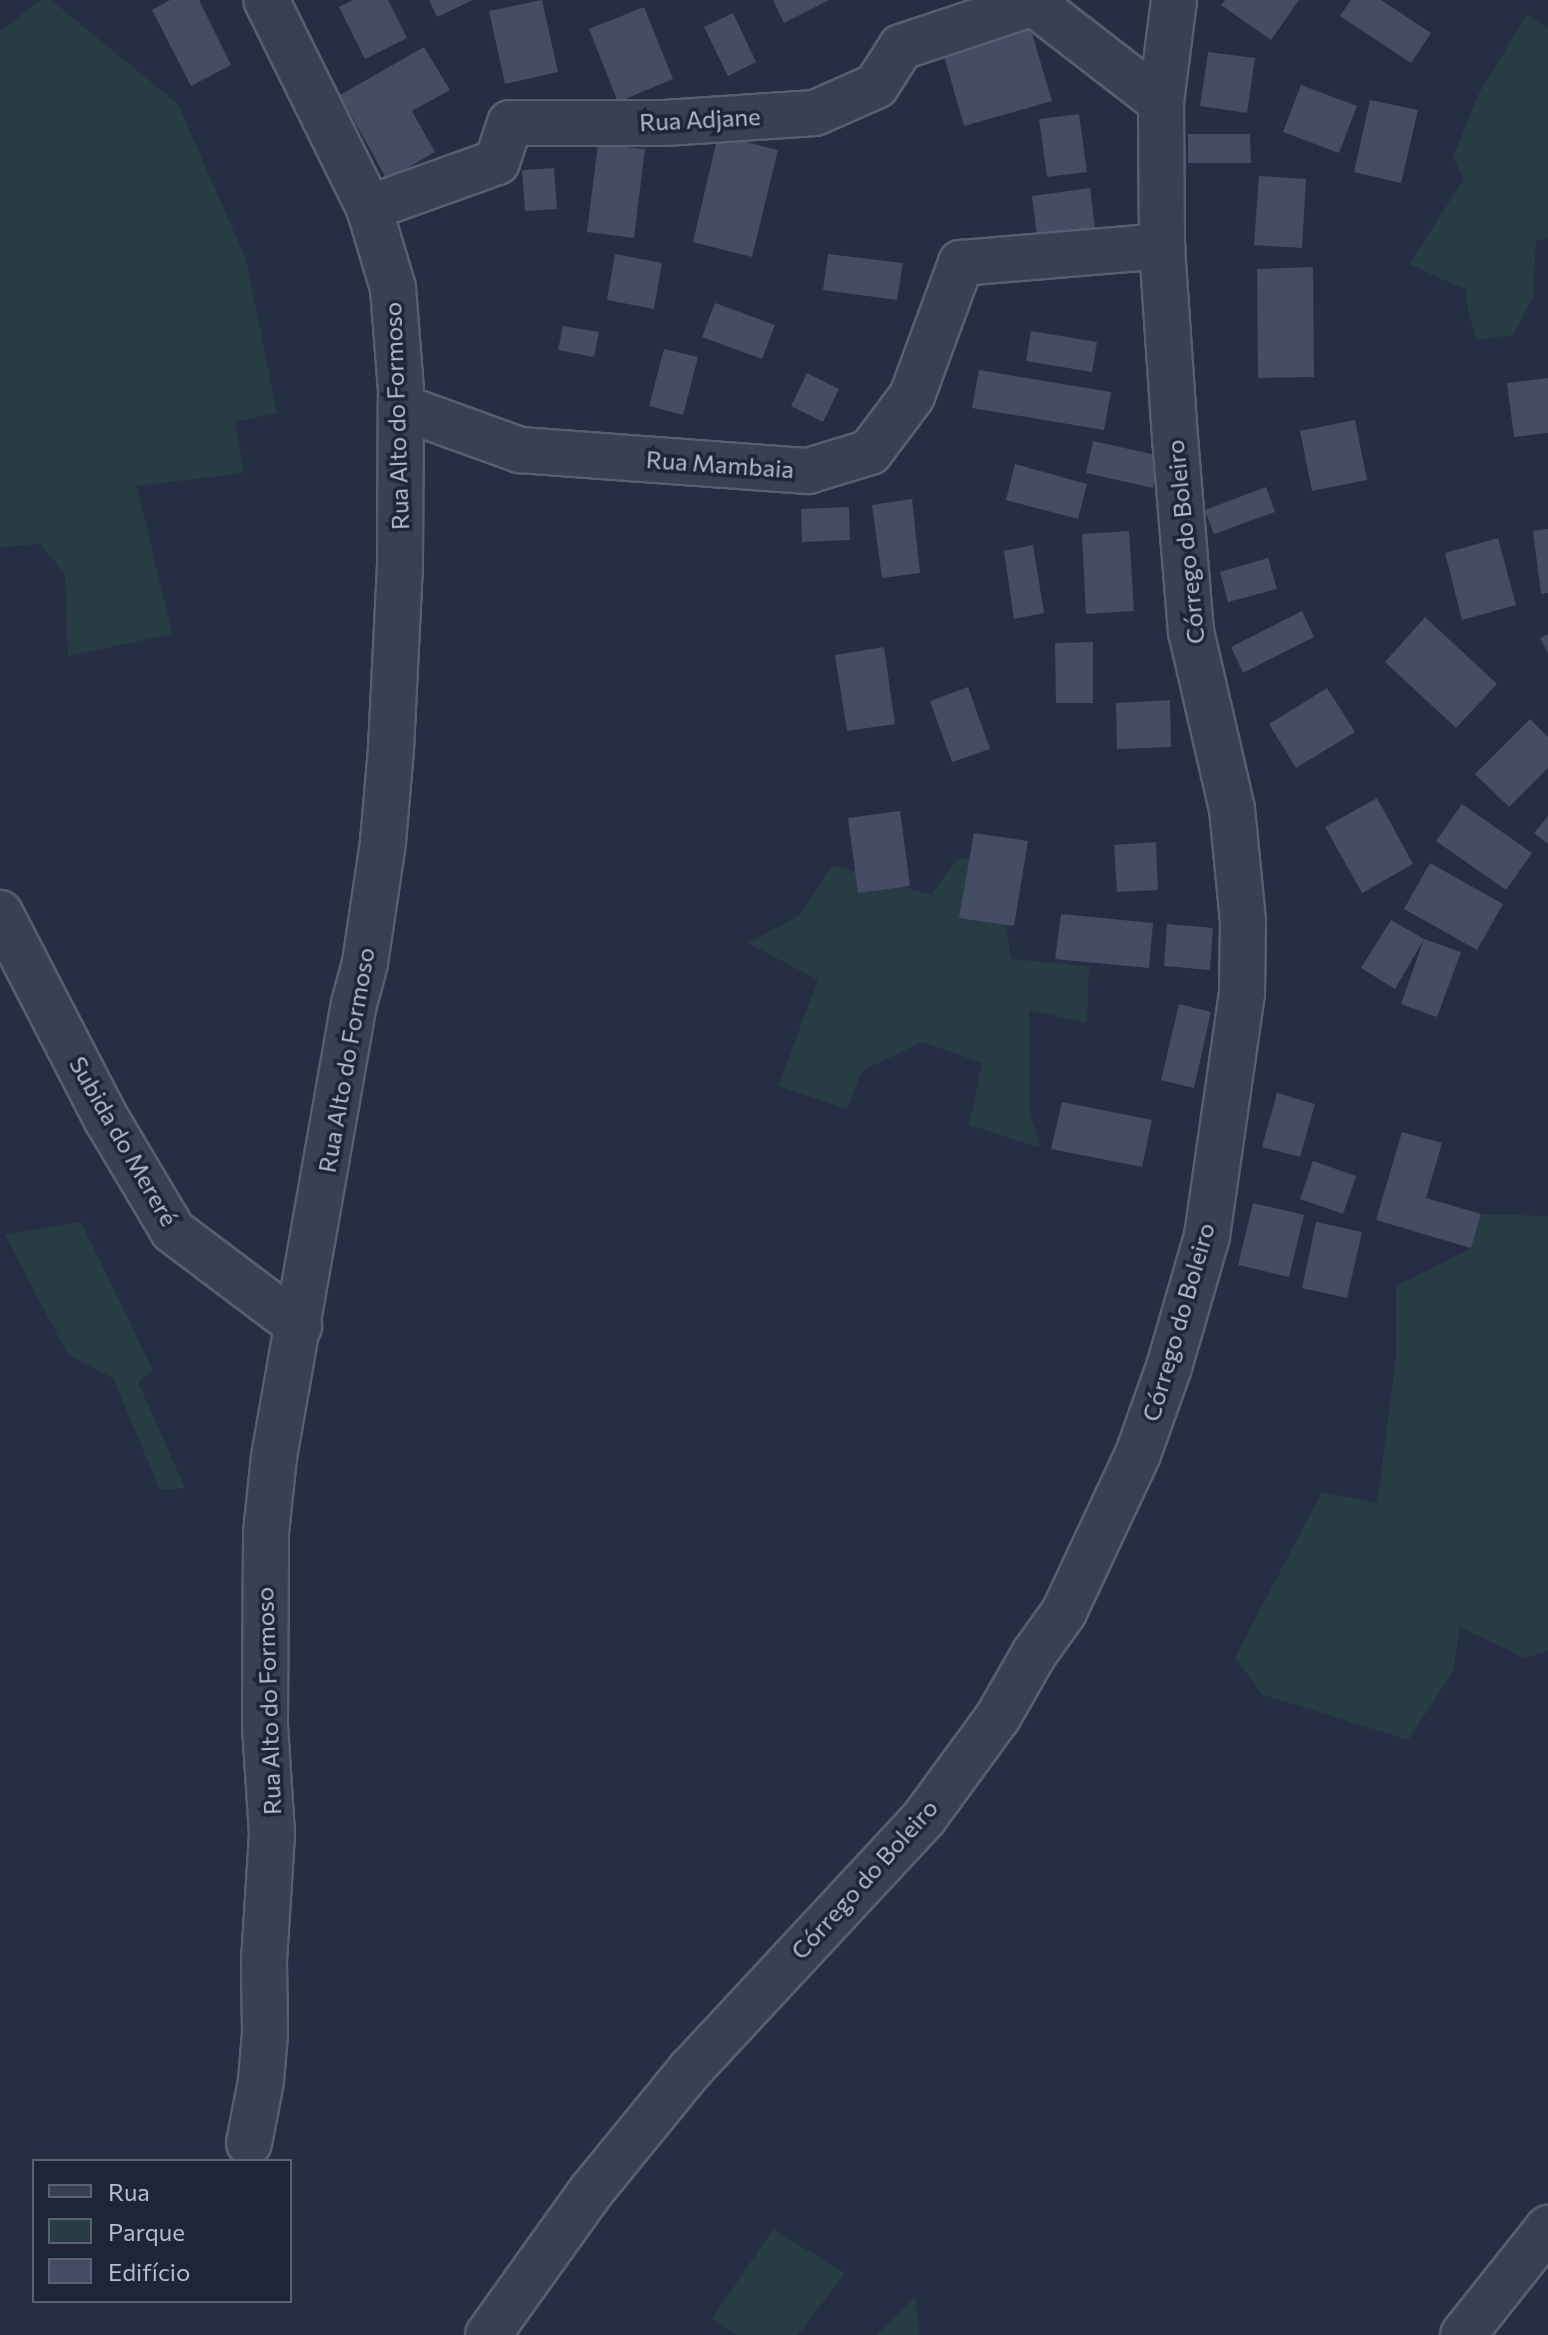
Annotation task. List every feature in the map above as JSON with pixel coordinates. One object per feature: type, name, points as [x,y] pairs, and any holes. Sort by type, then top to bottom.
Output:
[{"type":"street","name":"Rua Alto do Formoso","points":[[249,2143],[261,2081],[265,2033],[264,1961],[272,1834],[265,1725],[266,1533],[274,1457],[351,1019],[365,963],[383,842],[399,579],[401,407],[393,288],[369,208],[266,0]]},
{"type":"street","name":"Córrego do Boleiro","points":[[488,2335],[592,2190],[690,2070],[924,1818],[998,1717],[1034,1654],[1064,1612],[1138,1454],[1169,1367],[1207,1236],[1242,993],[1243,921],[1232,809],[1191,632],[1162,246],[1161,102],[1174,0]]},
{"type":"street","name":"Rua Adjane","points":[[369,208],[497,162],[510,123],[665,123],[815,113],[876,86],[901,47],[1031,2]]},
{"type":"street","points":[[1031,2],[1161,102]]},
{"type":"street","name":"Rua Mambaia","points":[[401,407],[520,450],[808,471],[870,452],[912,396],[961,263],[1162,246]]},
{"type":"street","name":"Subida do Mereré","points":[[0,913],[107,1120],[173,1231],[299,1326]]},
{"type":"street","points":[[1463,2335],[1548,2228]]},
{"type":"green space","points":[[40,0],[51,0],[178,104],[246,259],[277,413],[235,422],[244,473],[137,486],[172,634],[68,656],[65,574],[40,544],[0,547],[0,32]]},
{"type":"green space","points":[[1527,14],[1548,28],[1548,238],[1536,241],[1533,297],[1513,335],[1477,340],[1468,311],[1466,290],[1409,264],[1464,179],[1453,158],[1478,95]]},
{"type":"green space","points":[[996,853],[1011,959],[1089,966],[1087,1023],[1029,1010],[1030,1114],[1041,1148],[969,1125],[982,1063],[922,1042],[862,1071],[847,1109],[778,1086],[818,980],[748,943],[800,915],[832,865],[931,895],[957,859]]},
{"type":"green space","points":[[1481,1214],[1548,1216],[1548,1651],[1524,1658],[1460,1627],[1453,1672],[1408,1740],[1261,1694],[1235,1657],[1322,1492],[1377,1503],[1396,1358],[1396,1286],[1471,1248]]},
{"type":"green space","points":[[81,1222],[153,1370],[138,1382],[185,1488],[160,1490],[113,1378],[68,1355],[5,1235]]},
{"type":"green space","points":[[773,2229],[845,2273],[798,2335],[736,2335],[712,2319]]},
{"type":"green space","points":[[915,2296],[920,2335],[877,2335]]},
{"type":"building","points":[[170,0],[199,0],[231,65],[191,86],[152,10]]},
{"type":"building","points":[[353,0],[388,0],[407,38],[365,59],[339,7]]},
{"type":"building","points":[[429,0],[473,0],[437,17]]},
{"type":"building","points":[[542,0],[558,72],[505,84],[489,11]]},
{"type":"building","points":[[773,0],[829,0],[784,23]]},
{"type":"building","points":[[1225,0],[1299,0],[1271,40],[1221,5]]},
{"type":"building","points":[[1351,0],[1381,0],[1431,33],[1411,63],[1340,16]]},
{"type":"building","points":[[644,7],[673,79],[618,102],[589,29]]},
{"type":"building","points":[[733,13],[756,62],[728,76],[704,27]]},
{"type":"building","points":[[1029,23],[1052,101],[964,126],[942,49]]},
{"type":"building","points":[[424,47],[450,90],[412,111],[435,152],[387,180],[340,95]]},
{"type":"building","points":[[1208,52],[1255,58],[1247,113],[1200,106]]},
{"type":"building","points":[[1301,85],[1357,106],[1339,153],[1283,132]]},
{"type":"building","points":[[1370,100],[1418,110],[1401,183],[1354,172]]},
{"type":"building","points":[[1079,114],[1087,172],[1047,177],[1039,119]]},
{"type":"building","points":[[1188,134],[1250,134],[1251,163],[1188,163]]},
{"type":"building","points":[[718,135],[778,150],[752,257],[693,242]]},
{"type":"building","points":[[598,144],[645,149],[634,238],[587,232]]},
{"type":"building","points":[[554,168],[557,209],[525,211],[522,170]]},
{"type":"building","points":[[1259,176],[1306,179],[1302,248],[1254,245]]},
{"type":"building","points":[[1090,188],[1096,236],[1038,244],[1032,196]]},
{"type":"building","points":[[615,254],[662,263],[654,309],[607,300]]},
{"type":"building","points":[[828,254],[903,263],[897,300],[823,290]]},
{"type":"building","points":[[1313,267],[1314,377],[1258,378],[1257,269]]},
{"type":"building","points":[[715,303],[775,325],[762,359],[702,337]]},
{"type":"building","points":[[563,326],[599,332],[594,357],[558,350]]},
{"type":"building","points":[[1031,331],[1097,342],[1092,372],[1026,361]]},
{"type":"building","points":[[664,349],[698,357],[683,415],[649,406]]},
{"type":"building","points":[[979,370],[1111,392],[1104,430],[972,408]]},
{"type":"building","points":[[807,373],[839,389],[823,422],[791,406]]},
{"type":"building","points":[[1548,378],[1548,433],[1514,437],[1507,383]]},
{"type":"building","points":[[1355,420],[1367,480],[1312,491],[1300,431]]},
{"type":"building","points":[[1093,441],[1160,456],[1153,488],[1086,473]]},
{"type":"building","points":[[1015,464],[1087,484],[1078,519],[1006,500]]},
{"type":"building","points":[[1266,487],[1275,512],[1214,534],[1205,510]]},
{"type":"building","points":[[912,499],[920,573],[882,578],[872,505]]},
{"type":"building","points":[[849,507],[850,540],[802,542],[801,509]]},
{"type":"building","points":[[1548,529],[1548,593],[1541,594],[1533,531]]},
{"type":"building","points":[[1129,531],[1134,611],[1086,614],[1082,534]]},
{"type":"building","points":[[1498,538],[1516,605],[1462,620],[1445,553]]},
{"type":"building","points":[[1033,545],[1044,613],[1014,619],[1004,551]]},
{"type":"building","points":[[1268,558],[1277,589],[1228,602],[1220,572]]},
{"type":"building","points":[[1302,611],[1314,637],[1243,673],[1231,647]]},
{"type":"building","points":[[1425,617],[1497,684],[1456,728],[1385,662]]},
{"type":"building","points":[[1548,634],[1548,653],[1540,638]]},
{"type":"building","points":[[1093,642],[1093,703],[1056,703],[1055,643]]},
{"type":"building","points":[[884,647],[895,724],[847,731],[835,655]]},
{"type":"building","points":[[968,687],[990,749],[952,762],[930,701]]},
{"type":"building","points":[[1327,688],[1355,732],[1296,768],[1269,724]]},
{"type":"building","points":[[1170,700],[1171,747],[1117,749],[1116,703]]},
{"type":"building","points":[[1530,719],[1548,737],[1548,768],[1509,807],[1475,774]]},
{"type":"building","points":[[1377,798],[1413,864],[1362,893],[1325,827]]},
{"type":"building","points":[[1462,804],[1532,853],[1506,890],[1436,841]]},
{"type":"building","points":[[900,811],[910,886],[858,893],[848,818]]},
{"type":"building","points":[[1548,816],[1548,844],[1534,833]]},
{"type":"building","points":[[974,833],[1028,841],[1014,926],[959,918]]},
{"type":"building","points":[[1156,842],[1158,890],[1117,892],[1114,845]]},
{"type":"building","points":[[1430,863],[1503,904],[1477,950],[1404,909]]},
{"type":"building","points":[[1061,914],[1153,923],[1149,968],[1055,959]]},
{"type":"building","points":[[1391,920],[1424,939],[1395,989],[1361,968]]},
{"type":"building","points":[[1167,924],[1213,928],[1210,970],[1164,966]]},
{"type":"building","points":[[1424,939],[1461,952],[1437,1017],[1401,1004]]},
{"type":"building","points":[[1179,1004],[1211,1012],[1194,1088],[1161,1080]]},
{"type":"building","points":[[1277,1093],[1315,1104],[1300,1157],[1262,1147]]},
{"type":"building","points":[[1062,1102],[1152,1120],[1142,1167],[1051,1149]]},
{"type":"building","points":[[1402,1132],[1442,1143],[1426,1198],[1481,1214],[1471,1248],[1376,1220]]},
{"type":"building","points":[[1313,1161],[1356,1176],[1343,1214],[1300,1199]]},
{"type":"building","points":[[1253,1203],[1304,1215],[1289,1277],[1238,1265]]},
{"type":"building","points":[[1316,1222],[1362,1232],[1347,1298],[1302,1288]]}]
